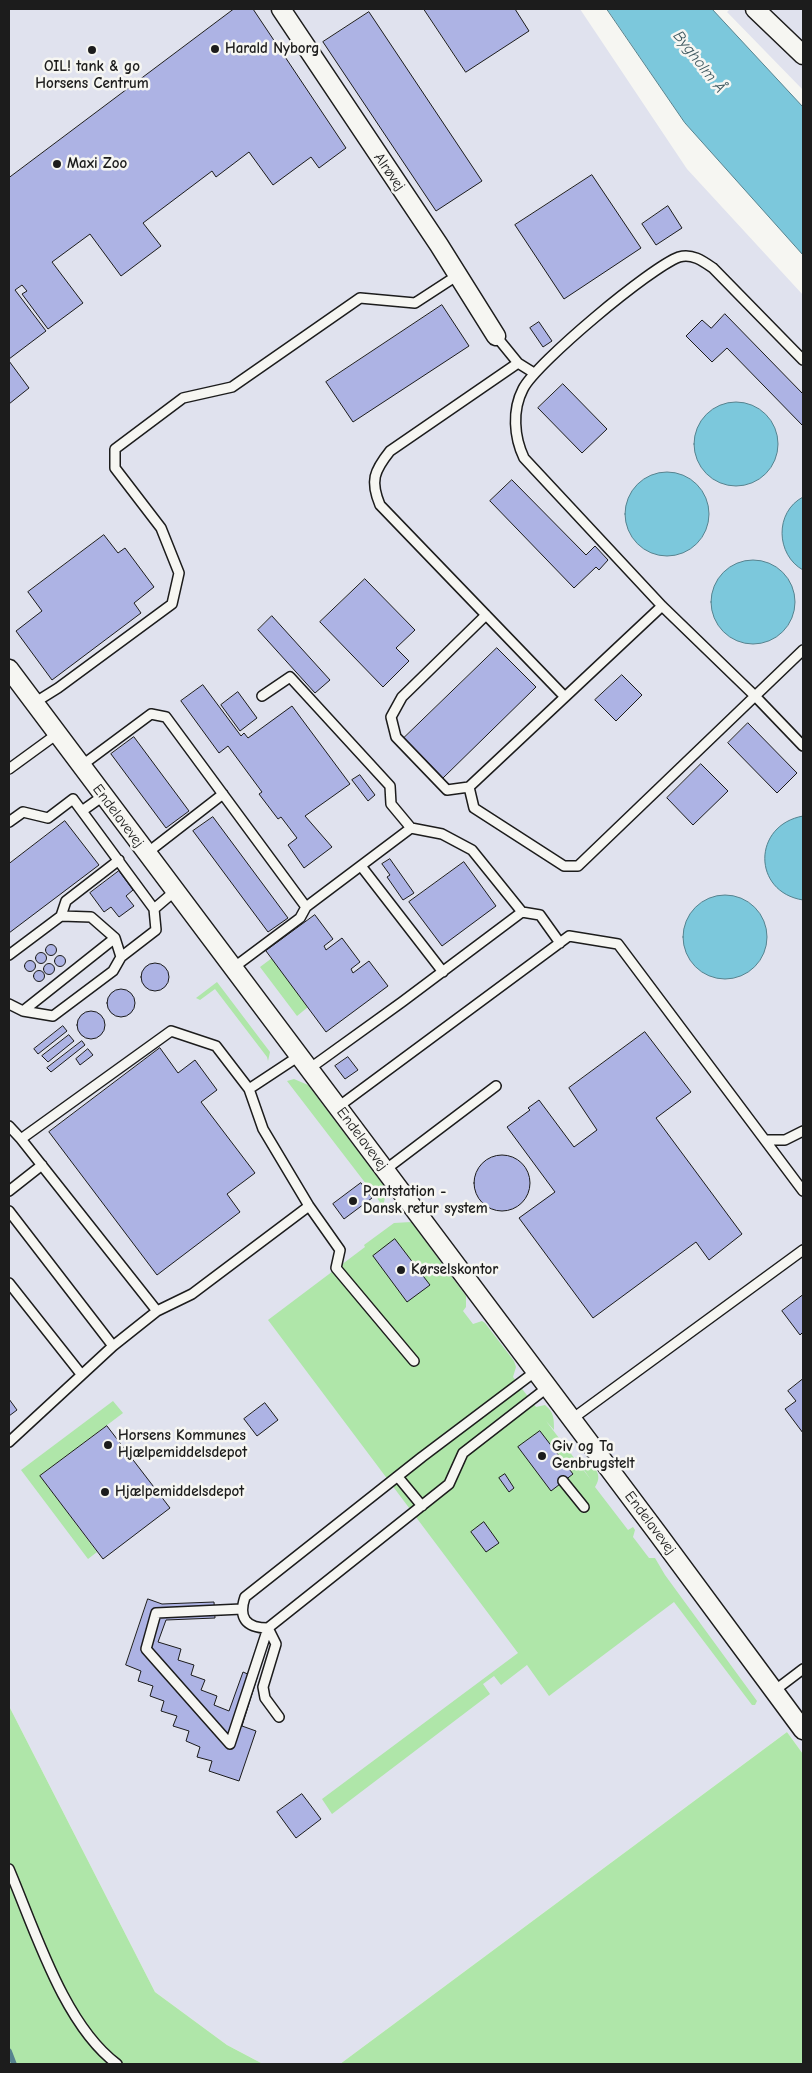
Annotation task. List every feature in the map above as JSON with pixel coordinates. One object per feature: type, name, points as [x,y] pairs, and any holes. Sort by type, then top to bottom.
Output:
[{"type":"street","name":"Alrøvej","points":[[281,9],[458,275],[496,336]]},
{"type":"street","points":[[760,11],[803,55]]},
{"type":"street","name":"Endelavevej","points":[[9,670],[572,1419],[803,1730]]},
{"type":"lane","points":[[803,360],[713,268],[697,257],[680,256],[658,268],[610,305],[534,372],[523,388],[516,405],[515,428],[524,458],[662,606],[755,696],[803,746]]},
{"type":"lane","points":[[34,703],[58,688],[172,604],[180,574],[161,528],[115,468],[115,449],[183,398],[232,387],[360,298],[415,302],[458,275]]},
{"type":"lane","points":[[496,336],[518,363],[534,372]]},
{"type":"lane","points":[[518,363],[390,451],[380,463],[373,481],[380,505],[564,696]]},
{"type":"lane","points":[[486,615],[402,697],[391,716],[396,737],[447,790],[469,787],[662,606]]},
{"type":"lane","points":[[469,787],[474,808],[564,866],[578,866],[803,650]]},
{"type":"lane","points":[[262,696],[290,677],[390,786],[391,804],[411,828],[442,834],[472,850],[522,912],[540,915],[560,943]]},
{"type":"lane","points":[[81,766],[151,714],[166,718],[306,907]]},
{"type":"lane","points":[[9,769],[57,734]]},
{"type":"lane","points":[[147,853],[223,794]]},
{"type":"lane","points":[[82,811],[103,796]]},
{"type":"lane","points":[[9,822],[23,812],[48,818],[73,799],[154,909],[156,930],[121,957],[113,971],[53,1016],[23,1011],[9,1004]]},
{"type":"lane","points":[[233,968],[300,918],[306,907],[411,828]]},
{"type":"lane","points":[[9,955],[61,916],[66,901],[119,860]]},
{"type":"lane","points":[[361,866],[443,972]]},
{"type":"lane","points":[[154,909],[176,891]]},
{"type":"lane","points":[[249,1089],[304,1062],[402,1002],[522,912]]},
{"type":"lane","points":[[61,916],[91,916],[115,938],[121,957]]},
{"type":"lane","points":[[338,1107],[569,936],[618,944],[803,1191]]},
{"type":"lane","points":[[23,1011],[115,938]]},
{"type":"lane","points":[[20,1140],[171,1031],[216,1046],[249,1089],[263,1129],[310,1206],[340,1250],[336,1268],[414,1361]]},
{"type":"lane","points":[[385,1170],[496,1086]]},
{"type":"lane","points":[[9,1126],[157,1311]]},
{"type":"lane","points":[[765,1140],[785,1140],[803,1131]]},
{"type":"lane","points":[[9,1191],[42,1165]]},
{"type":"lane","points":[[9,1442],[80,1374],[157,1311],[192,1294],[310,1206]]},
{"type":"lane","points":[[9,1211],[113,1346]]},
{"type":"lane","points":[[572,1419],[803,1250]]},
{"type":"lane","points":[[9,1283],[80,1374]]},
{"type":"lane","points":[[268,1628],[256,1628],[246,1621],[242,1609],[246,1597],[536,1371]]},
{"type":"lane","points":[[242,1609],[156,1613],[146,1649],[230,1744],[268,1628],[449,1484],[463,1453],[548,1387]]},
{"type":"lane","points":[[398,1477],[422,1506]]},
{"type":"lane","points":[[563,1481],[584,1507]]},
{"type":"lane","points":[[268,1628],[276,1644],[263,1687],[265,1698],[279,1717]]},
{"type":"lane","points":[[774,1691],[803,1669]]},
{"type":"lane","points":[[9,1869],[68,2007],[100,2052],[117,2064]]},
{"type":"shaded area","points":[[9,9],[580,9],[687,169],[803,295],[803,1754],[787,1732],[340,2064],[263,2064],[227,2045],[155,1992],[9,1706]]},
{"type":"shaded area","points":[[730,9],[803,9],[803,90],[727,12]]},
{"type":"green space","points":[[272,958],[308,1007],[297,1016],[260,967]]},
{"type":"green space","points":[[217,982],[270,1052],[268,1061],[267,1057],[215,989],[200,1000],[196,998]]},
{"type":"green space","points":[[294,1079],[308,1085],[387,1190],[383,1206],[287,1081]]},
{"type":"green space","points":[[411,1222],[466,1296],[466,1307],[463,1311],[473,1324],[482,1321],[485,1323],[514,1361],[516,1367],[513,1377],[536,1407],[545,1405],[550,1410],[554,1419],[554,1430],[546,1421],[591,1480],[575,1457],[585,1461],[594,1468],[598,1476],[595,1487],[628,1530],[633,1527],[635,1530],[633,1537],[649,1558],[655,1558],[665,1575],[757,1701],[755,1705],[752,1705],[674,1602],[549,1696],[527,1665],[501,1685],[494,1676],[483,1684],[490,1694],[332,1814],[322,1799],[518,1653],[268,1320],[394,1223]]},
{"type":"green space","points":[[113,1401],[123,1413],[40,1476],[97,1552],[88,1559],[21,1470]]},
{"type":"green space","points":[[9,1706],[155,1992],[227,2045],[263,2064],[9,2064]]},
{"type":"green space","points":[[787,1732],[803,1754],[803,2064],[340,2064]]},
{"type":"water","name":"Bygholm Å","points":[[607,9],[712,9],[803,107],[803,255],[685,123]]},
{"type":"water","points":[[736,402],[752,405],[766,414],[775,428],[778,444],[775,460],[766,474],[752,483],[736,486],[720,483],[706,474],[697,460],[694,444],[697,428],[706,414],[720,405]]},
{"type":"water","points":[[667,472],[683,475],[697,484],[706,498],[709,514],[706,530],[697,544],[683,553],[667,556],[651,553],[637,544],[628,530],[625,514],[628,498],[637,484],[651,475]]},
{"type":"water","points":[[803,497],[803,570],[794,563],[788,554],[783,544],[782,534],[783,523],[787,513]]},
{"type":"water","points":[[753,560],[769,563],[783,572],[792,586],[795,602],[792,618],[783,632],[769,641],[753,644],[737,641],[723,632],[714,618],[711,602],[714,586],[723,572],[737,563]]},
{"type":"water","points":[[803,816],[803,900],[786,894],[774,885],[767,872],[765,858],[767,844],[774,832],[786,822]]},
{"type":"water","points":[[725,895],[741,898],[755,907],[764,921],[767,937],[764,953],[755,967],[741,976],[725,979],[709,976],[695,967],[686,953],[683,937],[686,921],[695,907],[709,898]]},
{"type":"building","points":[[234,9],[253,9],[346,148],[319,168],[311,157],[273,185],[249,152],[216,177],[212,171],[143,223],[161,246],[121,276],[90,234],[52,262],[83,303],[48,329],[22,294],[27,291],[22,285],[15,290],[46,331],[9,359],[9,178]]},
{"type":"building","points":[[424,9],[515,9],[529,31],[466,72]]},
{"type":"building","points":[[369,12],[482,181],[436,211],[323,42]]},
{"type":"building","points":[[592,175],[641,248],[564,299],[515,225]]},
{"type":"building","points":[[668,206],[682,228],[656,245],[642,224]]},
{"type":"building","points":[[442,305],[469,346],[353,422],[326,382]]},
{"type":"building","points":[[725,314],[803,394],[803,426],[727,348],[712,362],[686,336],[702,320],[711,328]]},
{"type":"building","points":[[539,322],[552,341],[543,347],[530,328]]},
{"type":"building","points":[[9,361],[29,388],[9,404]]},
{"type":"building","points":[[563,384],[607,429],[582,453],[538,408]]},
{"type":"building","points":[[512,480],[586,555],[595,546],[608,560],[599,570],[596,567],[574,588],[490,501]]},
{"type":"building","points":[[104,535],[118,553],[125,548],[154,587],[134,603],[141,613],[52,680],[16,631],[42,611],[28,592]]},
{"type":"building","points":[[365,579],[415,630],[396,648],[409,661],[383,687],[320,622]]},
{"type":"building","points":[[272,616],[330,680],[315,693],[258,630]]},
{"type":"building","points":[[497,648],[536,687],[443,778],[404,738]]},
{"type":"building","points":[[622,675],[642,695],[616,721],[595,700]]},
{"type":"building","points":[[203,685],[241,736],[244,733],[248,738],[292,706],[350,784],[305,816],[332,847],[304,868],[288,845],[297,838],[281,817],[278,819],[259,794],[262,792],[228,746],[219,753],[181,701]]},
{"type":"building","points":[[238,692],[257,718],[240,731],[221,705]]},
{"type":"building","points":[[748,723],[797,773],[777,793],[728,743]]},
{"type":"building","points":[[134,737],[189,811],[166,828],[111,754]]},
{"type":"building","points":[[701,764],[728,791],[693,825],[667,798]]},
{"type":"building","points":[[360,775],[375,795],[368,801],[352,780]]},
{"type":"building","points":[[213,817],[288,918],[268,932],[193,831]]},
{"type":"building","points":[[65,821],[99,865],[9,933],[9,864]]},
{"type":"building","points":[[390,859],[414,893],[403,900],[387,877],[390,875],[382,864]]},
{"type":"building","points":[[464,862],[496,906],[442,946],[409,902]]},
{"type":"building","points":[[119,871],[133,890],[126,896],[134,906],[119,917],[111,907],[104,912],[90,893]]},
{"type":"building","points":[[315,915],[333,939],[324,946],[326,950],[342,938],[360,962],[351,969],[353,973],[369,961],[388,986],[326,1032],[266,951]]},
{"type":"building","points":[[49,945],[53,945],[56,950],[55,954],[49,955],[46,952],[46,948]]},
{"type":"building","points":[[39,953],[43,953],[46,958],[45,962],[39,963],[36,960],[36,956]]},
{"type":"building","points":[[58,956],[62,956],[65,961],[64,965],[58,966],[55,963],[55,959]]},
{"type":"building","points":[[28,961],[32,961],[35,966],[34,970],[28,971],[25,968],[25,964]]},
{"type":"building","points":[[155,963],[165,967],[169,977],[165,987],[155,991],[145,987],[141,977],[145,967]]},
{"type":"building","points":[[47,964],[51,964],[54,969],[53,973],[47,974],[44,971],[44,967]]},
{"type":"building","points":[[37,971],[41,971],[44,976],[43,980],[37,981],[34,978],[34,974]]},
{"type":"building","points":[[121,989],[131,993],[135,1003],[131,1013],[121,1017],[111,1013],[107,1003],[111,993]]},
{"type":"building","points":[[91,1011],[101,1015],[105,1025],[101,1035],[91,1039],[81,1035],[77,1025],[81,1015]]},
{"type":"building","points":[[63,1026],[67,1031],[38,1054],[34,1049]]},
{"type":"building","points":[[645,1032],[691,1092],[656,1118],[742,1234],[709,1260],[696,1242],[593,1318],[519,1218],[555,1192],[507,1127],[530,1110],[528,1108],[539,1100],[574,1147],[597,1130],[569,1088]]},
{"type":"building","points":[[69,1035],[74,1041],[48,1062],[42,1056]]},
{"type":"building","points":[[82,1041],[85,1045],[51,1072],[47,1068]]},
{"type":"building","points":[[160,1048],[178,1073],[195,1060],[217,1090],[201,1102],[255,1173],[227,1194],[240,1212],[157,1275],[49,1132]]},
{"type":"building","points":[[88,1049],[93,1055],[80,1065],[76,1059]]},
{"type":"building","points":[[348,1057],[358,1070],[345,1079],[335,1066]]},
{"type":"building","points":[[502,1155],[513,1157],[522,1163],[528,1172],[530,1183],[528,1194],[522,1203],[513,1209],[502,1211],[491,1209],[482,1203],[476,1194],[474,1183],[476,1172],[482,1163],[491,1157]]},
{"type":"building","name":"Pantstation - Dansk retur system","points":[[361,1183],[372,1198],[344,1219],[333,1204]]},
{"type":"building","name":"Kørselskontor","points":[[395,1239],[430,1285],[407,1302],[373,1256]]},
{"type":"building","points":[[803,1295],[803,1332],[800,1335],[782,1311]]},
{"type":"building","points":[[803,1379],[803,1433],[785,1409],[796,1401],[788,1391]]},
{"type":"building","points":[[9,1399],[17,1410],[9,1416]]},
{"type":"building","points":[[265,1403],[278,1420],[257,1436],[244,1419]]},
{"type":"building","name":"Hjælpemiddelsdepot","points":[[107,1426],[170,1508],[103,1559],[40,1476]]},
{"type":"building","name":"Giv og Ta Genbrugstelt","points":[[540,1431],[573,1474],[551,1491],[518,1447]]},
{"type":"building","points":[[505,1474],[514,1488],[509,1492],[499,1478]]},
{"type":"building","points":[[484,1522],[499,1543],[486,1552],[471,1532]]},
{"type":"building","points":[[148,1599],[162,1604],[214,1602],[215,1618],[166,1620],[158,1642],[181,1649],[178,1660],[194,1665],[191,1675],[205,1680],[201,1690],[217,1696],[214,1705],[229,1711],[243,1672],[257,1678],[242,1726],[256,1731],[239,1781],[209,1771],[212,1761],[197,1757],[200,1747],[186,1741],[189,1731],[173,1726],[177,1716],[161,1711],[164,1701],[150,1696],[153,1686],[138,1681],[141,1671],[126,1665]]},
{"type":"building","points":[[302,1794],[321,1819],[296,1838],[277,1812]]},
{"type":"waterway","points":[[9,2051],[14,2064]]},
{"type":"place","name":"Harald Nyborg","points":[[215,49]]},
{"type":"place","name":"OIL! tank & go Horsens Centrum","points":[[92,50]]},
{"type":"place","name":"Maxi Zoo","points":[[57,164]]},
{"type":"place","name":"Pantstation - Dansk retur system","points":[[353,1201]]},
{"type":"place","name":"Kørselskontor","points":[[401,1270]]},
{"type":"place","name":"Horsens Kommunes Hjælpemiddelsdepot","points":[[108,1445]]},
{"type":"place","name":"Giv og Ta Genbrugstelt","points":[[542,1456]]},
{"type":"place","name":"Hjælpemiddelsdepot","points":[[105,1492]]}]
